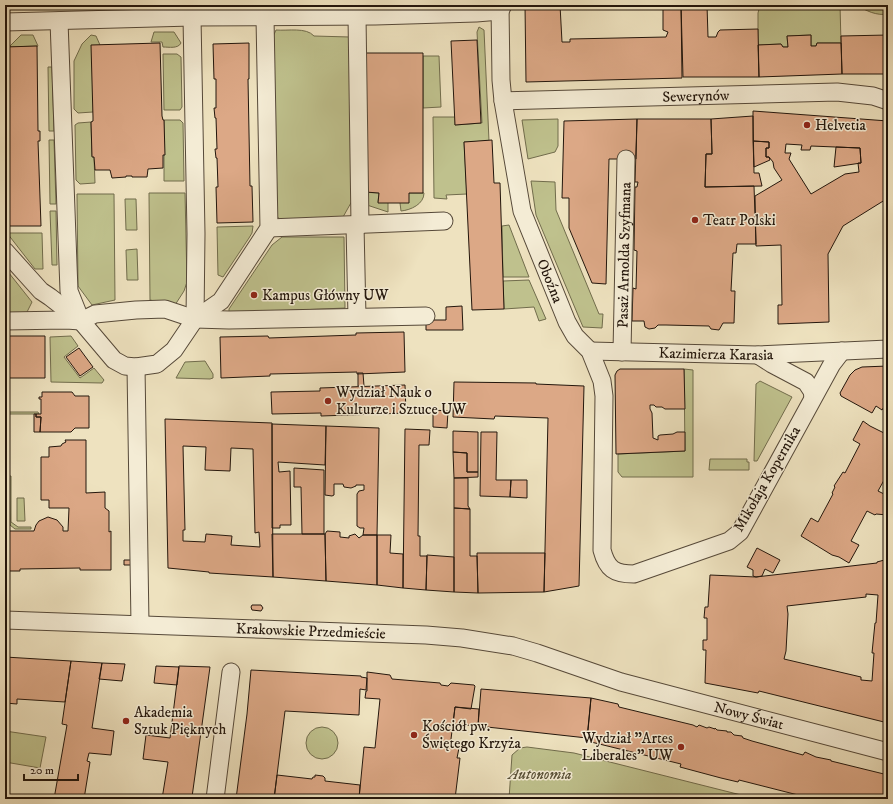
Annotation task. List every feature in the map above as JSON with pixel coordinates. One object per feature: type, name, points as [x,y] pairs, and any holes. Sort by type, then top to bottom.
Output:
[{"type":"street","points":[[5,22],[456,14],[501,7]]},
{"type":"street","name":"Oboźna","points":[[501,7],[501,80],[503,101],[522,211],[567,322],[574,336],[590,351],[602,381],[604,396],[602,550]]},
{"type":"street","points":[[357,16],[357,317]]},
{"type":"street","points":[[192,18],[196,234],[195,318]]},
{"type":"street","points":[[5,251],[41,291],[81,321],[114,360],[126,366],[136,367],[156,364],[174,350],[195,318],[221,301],[270,228],[265,18]]},
{"type":"street","points":[[59,21],[69,291],[81,321]]},
{"type":"street","name":"Sewerynów","points":[[503,101],[837,92],[873,96],[888,101]]},
{"type":"street","name":"Pasaż Arnolda Szyfmana","points":[[622,352],[626,159]]},
{"type":"street","points":[[270,228],[444,221]]},
{"type":"street","points":[[5,320],[81,321],[95,314],[165,309],[195,318],[229,320],[426,316]]},
{"type":"street","points":[[842,351],[888,349]]},
{"type":"street","name":"Kazimierza Karasia","points":[[590,351],[758,355],[842,351]]},
{"type":"street","name":"Mikołaja Kopernika","points":[[602,550],[605,561],[615,571],[625,574],[634,574],[723,543],[735,537],[740,532],[832,364],[842,351]]},
{"type":"street","points":[[758,355],[806,382],[814,397]]},
{"type":"street","points":[[136,367],[140,624]]},
{"type":"street","name":"Krakowskie Przedmieście","points":[[5,620],[426,635],[462,638],[513,646],[610,678]]},
{"type":"street","points":[[215,799],[231,672]]},
{"type":"street","name":"Nowy Świat","points":[[610,678],[888,752]]},
{"type":"green space","points":[[760,5],[840,5],[841,43],[817,43],[816,46],[811,46],[811,35],[787,36],[788,47],[783,47],[781,44],[758,45],[758,13]]},
{"type":"green space","points":[[857,5],[888,5],[888,14],[872,12]]},
{"type":"green space","points":[[479,27],[484,30],[489,141],[464,142],[467,194],[446,195],[447,199],[434,198],[433,117],[455,117],[455,125],[482,123],[477,32]]},
{"type":"green space","points":[[276,30],[302,30],[311,33],[314,36],[350,37],[352,201],[343,217],[282,221],[274,214],[271,41]]},
{"type":"green space","points":[[154,32],[174,32],[181,43],[176,47],[163,47],[162,42],[151,42]]},
{"type":"green space","points":[[21,35],[33,35],[38,46],[9,47]]},
{"type":"green space","points":[[91,35],[96,36],[100,45],[93,112],[78,113],[74,109],[74,61],[82,44]]},
{"type":"green space","points":[[163,54],[177,54],[181,57],[182,107],[180,110],[164,110]]},
{"type":"green space","points":[[423,56],[439,56],[441,107],[423,108]]},
{"type":"green space","points":[[48,67],[52,67],[54,131],[49,131]]},
{"type":"green space","points":[[558,119],[558,146],[555,152],[528,159],[522,120]]},
{"type":"green space","points":[[164,120],[180,120],[183,123],[184,181],[164,181]]},
{"type":"green space","points":[[91,122],[92,156],[94,157],[95,183],[80,184],[76,180],[75,125],[78,123]]},
{"type":"green space","points":[[49,140],[54,140],[56,204],[50,204]]},
{"type":"green space","points":[[531,181],[555,182],[556,210],[599,314],[603,314],[602,328],[583,327],[536,215]]},
{"type":"green space","points":[[361,192],[379,193],[378,202],[388,202],[388,212],[364,204]]},
{"type":"green space","points":[[149,193],[185,193],[187,282],[184,291],[175,305],[150,300]]},
{"type":"green space","points":[[409,193],[424,193],[422,200],[416,206],[401,211],[400,203]]},
{"type":"green space","points":[[77,194],[114,194],[115,300],[92,305],[78,286]]},
{"type":"green space","points":[[125,199],[136,199],[137,230],[126,230]]},
{"type":"green space","points":[[50,211],[56,211],[57,265],[52,265]]},
{"type":"green space","points":[[509,225],[529,277],[503,277],[502,226]]},
{"type":"green space","points":[[253,226],[252,233],[223,277],[218,275],[217,227]]},
{"type":"green space","points":[[7,233],[42,233],[43,269],[35,269]]},
{"type":"green space","points":[[282,237],[344,237],[345,308],[229,313],[229,309],[272,245]]},
{"type":"green space","points":[[137,249],[138,280],[127,280],[126,250]]},
{"type":"green space","points":[[5,268],[32,302],[24,318],[5,318]]},
{"type":"green space","points":[[529,280],[546,319],[539,321],[534,307],[504,309],[503,281]]},
{"type":"green space","points":[[71,336],[78,346],[64,357],[80,378],[94,368],[104,380],[102,383],[51,382],[50,337]]},
{"type":"green space","points":[[205,361],[213,374],[213,378],[176,378],[185,362]]},
{"type":"green space","points":[[684,369],[693,370],[693,477],[622,477],[618,472],[618,454],[685,451]]},
{"type":"green space","points":[[760,381],[792,397],[757,461],[754,461],[756,384]]},
{"type":"green space","points":[[8,412],[38,412],[39,414],[8,414]]},
{"type":"green space","points":[[710,459],[747,459],[747,462],[749,462],[749,470],[709,470]]},
{"type":"green space","points":[[9,476],[11,476],[11,522],[18,527],[31,527],[31,529],[15,529],[10,525]]},
{"type":"green space","points":[[17,498],[24,498],[25,521],[17,521]]},
{"type":"green space","points":[[322,727],[331,730],[335,734],[338,743],[335,752],[331,756],[322,759],[313,756],[309,752],[306,743],[309,734],[313,730]]},
{"type":"green space","points":[[5,731],[46,737],[40,768],[5,762]]},
{"type":"green space","name":"Autonomia","points":[[527,747],[574,753],[757,799],[509,799],[512,755],[520,748]]},
{"type":"building","points":[[525,5],[560,5],[562,42],[570,42],[570,39],[666,37],[668,32],[663,30],[663,7],[661,5],[681,5],[682,78],[526,82]]},
{"type":"building","points":[[681,5],[707,5],[708,37],[716,37],[720,30],[758,29],[759,77],[683,77]]},
{"type":"building","points":[[811,35],[811,46],[816,46],[817,43],[841,43],[842,74],[759,77],[758,45],[781,44],[783,47],[788,47],[787,36]]},
{"type":"building","points":[[888,35],[888,74],[842,74],[841,36]]},
{"type":"building","points":[[477,40],[481,123],[455,125],[451,41]]},
{"type":"building","points":[[160,43],[162,116],[164,120],[165,155],[163,155],[163,168],[148,169],[147,177],[126,176],[112,178],[110,170],[95,170],[94,157],[92,157],[91,122],[93,121],[93,117],[91,45]]},
{"type":"building","points":[[249,43],[248,79],[250,186],[252,186],[253,222],[217,223],[216,187],[218,187],[217,158],[215,149],[217,149],[216,118],[214,108],[216,108],[216,79],[214,79],[213,44]]},
{"type":"building","points":[[37,46],[41,226],[5,226],[5,47]]},
{"type":"building","points":[[365,53],[423,53],[423,193],[409,193],[409,203],[378,203],[379,193],[365,192]]},
{"type":"building","points":[[753,111],[888,121],[888,198],[843,226],[828,254],[829,322],[778,324],[778,305],[782,305],[781,245],[756,246],[755,196],[782,180],[774,168],[773,162],[769,157],[766,157],[766,148],[769,148],[769,142],[753,141]],"holes":[[[786,144],[802,145],[801,150],[810,150],[811,146],[860,148],[861,163],[858,163],[859,172],[845,174],[811,194],[789,159],[791,153],[785,153]]]},
{"type":"building","points":[[753,116],[754,173],[759,173],[762,186],[705,187],[706,154],[712,154],[711,119]]},
{"type":"building","points":[[637,119],[636,159],[609,159],[606,284],[592,283],[569,228],[569,198],[562,198],[564,121]]},
{"type":"building","name":"Teatr Polski","points":[[637,119],[711,119],[712,154],[706,154],[705,187],[754,186],[756,244],[737,244],[736,253],[733,253],[731,291],[735,291],[734,323],[723,323],[719,330],[711,329],[709,326],[666,325],[658,325],[655,328],[649,329],[645,327],[644,321],[632,321],[633,288],[636,289],[637,251],[634,250],[635,187],[637,187],[638,182],[635,182]]},
{"type":"building","points":[[492,140],[494,183],[500,183],[504,309],[472,310],[464,142]]},
{"type":"building","points":[[753,141],[769,142],[769,148],[766,148],[766,157],[769,157],[770,160],[754,167]]},
{"type":"building","points":[[836,147],[860,148],[861,163],[834,167]]},
{"type":"building","points":[[462,306],[463,330],[426,330],[426,320],[446,320],[446,307]]},
{"type":"building","points":[[404,332],[405,372],[357,374],[357,372],[270,374],[270,376],[221,378],[220,337],[268,336],[269,338]]},
{"type":"building","points":[[5,336],[45,336],[45,378],[5,378]]},
{"type":"building","points":[[79,348],[93,367],[80,376],[66,357]]},
{"type":"building","points":[[888,366],[888,407],[885,405],[882,410],[876,406],[872,413],[841,396],[840,393],[850,375],[855,370],[862,367]]},
{"type":"building","points":[[620,369],[684,369],[685,409],[665,409],[650,405],[650,409],[652,413],[653,438],[658,440],[658,436],[660,435],[685,432],[685,451],[616,454],[615,375]]},
{"type":"building","points":[[358,373],[363,373],[364,386],[358,386]]},
{"type":"building","points":[[454,382],[536,383],[584,386],[579,586],[544,592],[548,418],[495,416],[494,419],[453,417]]},
{"type":"building","points":[[405,385],[406,413],[321,416],[321,413],[272,414],[271,392],[320,391],[320,388]]},
{"type":"building","points":[[42,392],[72,392],[75,396],[89,396],[89,428],[75,428],[71,432],[40,432],[41,417],[36,417],[36,414],[41,414],[41,399],[39,399],[39,397],[42,397]]},
{"type":"building","points":[[433,410],[448,411],[447,428],[433,427]]},
{"type":"building","points":[[34,414],[36,414],[36,417],[41,417],[40,432],[34,432]]},
{"type":"building","points":[[165,419],[272,423],[273,577],[209,573],[168,568]],"holes":[[[183,446],[206,447],[205,470],[230,471],[231,448],[253,449],[255,533],[259,532],[260,547],[231,545],[232,536],[206,534],[205,542],[183,541],[183,530],[185,530]]]},
{"type":"building","points":[[863,421],[888,435],[888,473],[878,491],[886,495],[888,498],[888,515],[875,515],[867,511],[851,541],[859,545],[849,563],[832,555],[801,536],[811,518],[818,522],[833,494],[834,486],[843,472],[845,473],[860,444],[853,440]]},
{"type":"building","points":[[272,424],[326,426],[325,465],[278,462],[279,472],[290,471],[291,525],[280,525],[280,528],[272,528]]},
{"type":"building","points":[[326,426],[379,428],[377,535],[363,535],[364,528],[357,526],[357,494],[359,491],[364,490],[364,485],[356,485],[351,488],[344,487],[343,484],[334,484],[334,495],[325,495]]},
{"type":"building","points":[[405,429],[430,430],[429,445],[419,445],[418,536],[420,536],[420,556],[427,556],[426,590],[403,588]]},
{"type":"building","points":[[453,431],[478,432],[478,472],[467,472],[467,453],[453,452]]},
{"type":"building","points":[[481,432],[497,432],[496,480],[511,480],[510,497],[480,496]]},
{"type":"building","points":[[65,440],[86,440],[86,493],[105,492],[105,508],[109,511],[109,532],[111,531],[111,570],[80,570],[80,568],[20,569],[20,571],[5,571],[5,466],[7,466],[6,524],[8,531],[34,531],[39,521],[48,517],[57,520],[63,527],[63,531],[68,531],[69,508],[49,508],[49,500],[41,500],[41,457],[49,457],[49,447],[61,446],[66,442]]},
{"type":"building","points":[[453,452],[467,453],[467,472],[478,472],[478,477],[454,478]]},
{"type":"building","points":[[294,468],[324,470],[324,534],[302,534],[301,487],[294,487]]},
{"type":"building","points":[[454,478],[468,478],[468,506],[470,509],[454,508]]},
{"type":"building","points":[[511,480],[527,480],[527,498],[510,497]]},
{"type":"building","points":[[454,508],[470,509],[470,556],[477,556],[478,593],[454,592]]},
{"type":"building","points":[[327,531],[340,532],[340,537],[349,538],[349,536],[355,534],[359,538],[363,535],[377,535],[377,585],[326,581],[325,534]]},
{"type":"building","points":[[272,534],[325,534],[326,581],[273,577]]},
{"type":"building","points":[[377,535],[391,535],[390,553],[403,554],[403,588],[377,585]]},
{"type":"building","points":[[757,548],[780,560],[773,573],[765,569],[762,576],[756,577],[753,576],[753,570],[747,567]]},
{"type":"building","points":[[477,553],[545,553],[544,592],[478,593]]},
{"type":"building","points":[[427,555],[454,557],[454,592],[426,590]]},
{"type":"building","points":[[888,559],[888,723],[759,691],[758,693],[705,683],[706,650],[703,650],[703,640],[707,640],[707,618],[704,618],[705,607],[708,607],[710,575],[756,577],[877,562]],"holes":[[[866,594],[878,595],[872,653],[874,653],[872,681],[861,680],[861,677],[784,659],[786,651],[787,606],[866,597]]]},
{"type":"building","points":[[124,560],[132,560],[132,565],[124,565]]},
{"type":"building","points":[[252,605],[261,605],[263,608],[261,611],[252,610]]},
{"type":"building","points":[[5,657],[71,661],[65,702],[17,699],[17,704],[5,703]]},
{"type":"building","points":[[71,661],[102,663],[92,728],[114,731],[111,755],[89,753],[87,761],[90,762],[84,799],[54,799],[67,725],[62,724]]},
{"type":"building","points":[[102,663],[125,664],[122,681],[99,679]]},
{"type":"building","points":[[156,666],[179,667],[177,685],[154,683]]},
{"type":"building","points":[[179,666],[210,667],[192,797],[191,799],[162,799],[168,762],[143,759],[146,735],[170,738]]},
{"type":"building","points":[[251,670],[361,676],[367,678],[366,690],[360,689],[359,715],[285,711],[274,799],[236,799]]},
{"type":"building","name":"Kościół pw. Świętego Krzyża","points":[[367,672],[390,675],[392,679],[440,683],[441,685],[448,686],[451,683],[475,686],[471,709],[455,707],[450,747],[459,748],[457,758],[460,758],[455,799],[359,799],[364,747],[375,748],[380,699],[365,698],[367,691]]},
{"type":"building","points":[[481,689],[591,698],[587,738],[478,726]]},
{"type":"building","points":[[591,698],[618,704],[619,707],[697,727],[699,725],[707,728],[715,728],[717,730],[731,732],[734,735],[742,736],[743,738],[752,741],[803,755],[805,752],[816,757],[888,775],[888,799],[808,799],[801,797],[802,796],[739,780],[738,782],[721,778],[680,767],[681,764],[587,741]]},
{"type":"building","points":[[455,707],[479,709],[478,726],[453,724]]},
{"type":"building","points":[[277,775],[312,779],[315,775],[323,776],[325,781],[360,785],[359,799],[274,799]]},
{"type":"building","points":[[703,796],[717,797],[717,799],[703,799]]},
{"type":"place","name":"Helvetia","points":[[807,125]]},
{"type":"place","name":"Teatr Polski","points":[[695,220]]},
{"type":"place","name":"Kampus Główny UW","points":[[254,295]]},
{"type":"place","name":"Wydział Nauk o Kulturze i Sztuce UW","points":[[328,401]]},
{"type":"place","name":"Akademia Sztuk Pięknych","points":[[126,721]]},
{"type":"place","name":"Kościół pw. Świętego Krzyża","points":[[414,735]]},
{"type":"place","name":"Wydział \"Artes Liberales\" UW","points":[[681,747]]}]
